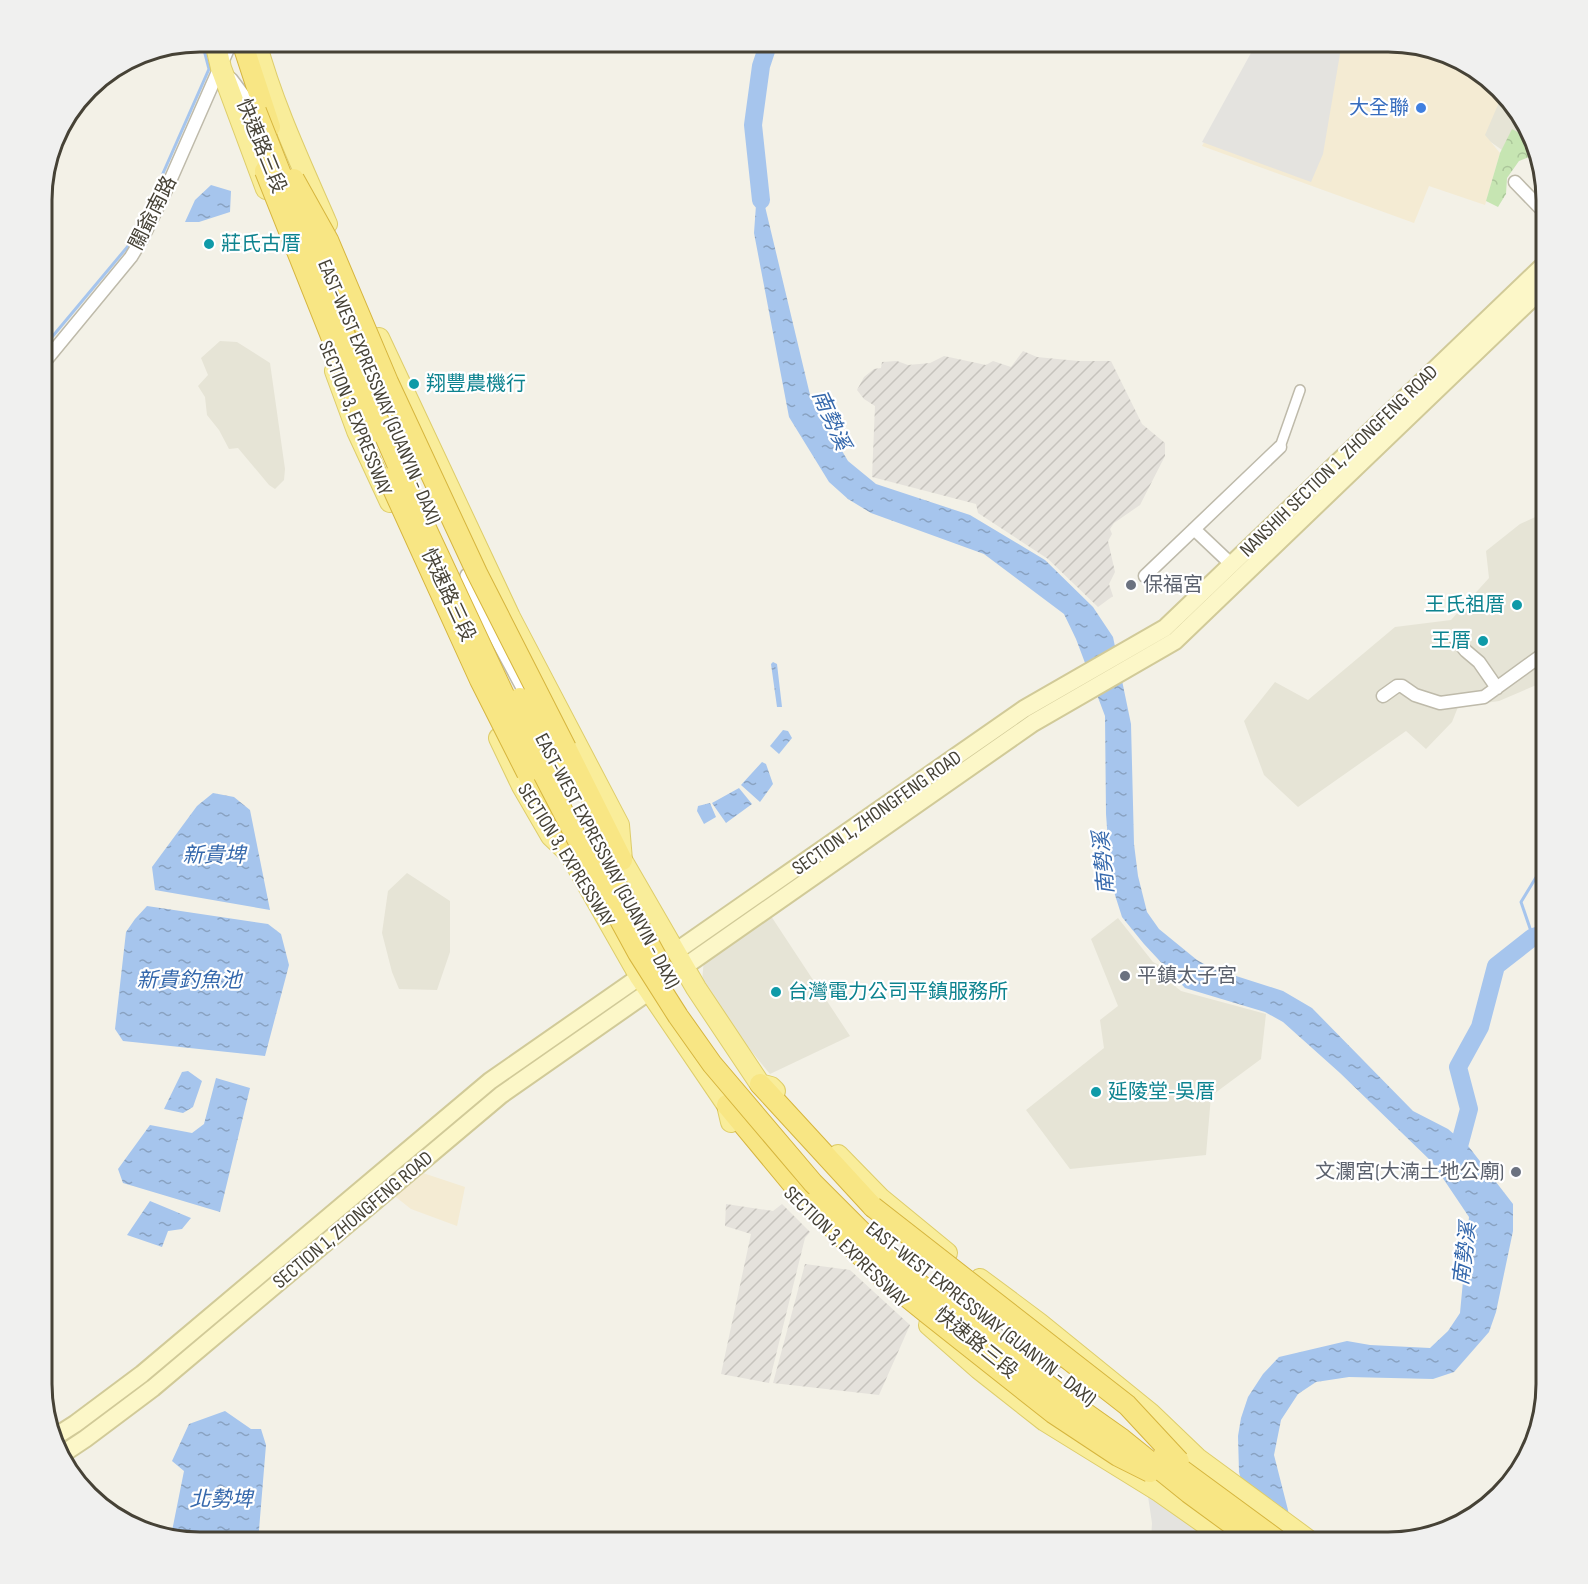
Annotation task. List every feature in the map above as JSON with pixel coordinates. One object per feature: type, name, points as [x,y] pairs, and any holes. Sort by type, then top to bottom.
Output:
[{"type":"highway","name":"EAST-WEST EXPRESSWAY (GUANYIN - DAXI)","points":[[236,53],[256,111],[381,427],[415,505],[520,729],[638,953],[678,1016],[712,1064],[813,1183],[894,1264],[1064,1398],[1193,1487],[1264,1532]]},
{"type":"highway","name":"EAST-WEST EXPRESSWAY (GUANYIN - DAXI)","points":[[245,53],[261,102],[389,428],[475,609],[626,905],[660,965],[725,1065],[807,1162],[863,1221],[1193,1487],[1245,1532]]},
{"type":"highway","points":[[256,111],[255,146],[375,448],[419,550],[470,658],[570,854]]},
{"type":"highway","points":[[284,160],[328,240],[388,382],[477,573],[622,860]]},
{"type":"highway","points":[[760,1084],[873,1207],[1127,1405],[1193,1487]]},
{"type":"highway","points":[[727,1105],[809,1204],[881,1276],[1053,1413],[1118,1456],[1193,1487]]},
{"type":"main road","name":"SECTION 3, EXPRESSWAY","points":[[218,53],[221,68],[365,428],[460,639],[522,786],[551,836],[570,854],[645,984],[727,1105],[732,1124],[794,1199],[856,1263],[1003,1377],[1045,1420],[1160,1492],[1217,1532]]},
{"type":"main road","points":[[260,53],[284,121],[379,339],[510,617],[619,825],[622,860],[680,960],[760,1084],[771,1087],[880,1198],[1150,1413],[1197,1458],[1298,1532]]},
{"type":"main road","name":"NANSHIH SECTION 1, ZHONGFENG ROAD","points":[[1084,684],[1129,658],[1175,641],[1237,570],[1536,273]]},
{"type":"main road","name":"NANSHIH SECTION 1, ZHONGFENG ROAD","points":[[1237,570],[1536,294]]},
{"type":"main road","name":"SECTION 1, ZHONGFENG ROAD","points":[[61,1433],[142,1374],[490,1081],[645,984],[1033,723],[1084,684]]},
{"type":"main road","name":"SECTION 1, ZHONGFENG ROAD","points":[[68,1450],[153,1388],[501,1095],[645,984]]},
{"type":"main road","points":[[337,1209],[350,1223]]},
{"type":"street","name":"關爺南路","points":[[53,352],[131,257],[142,240],[227,53]]},
{"type":"street","name":"快速路三段","points":[[284,121],[280,134],[393,415],[491,626],[599,828],[622,860]]},
{"type":"street","points":[[1515,182],[1536,204]]},
{"type":"street","points":[[1145,576],[1280,447],[1300,390]]},
{"type":"street","points":[[365,428],[412,407]]},
{"type":"street","points":[[1194,528],[1237,570]]},
{"type":"street","points":[[460,639],[510,617]]},
{"type":"street","points":[[1455,638],[1479,662],[1497,688]]},
{"type":"street","points":[[1383,696],[1397,686],[1402,686],[1415,695],[1440,703],[1484,697],[1536,659]]},
{"type":"street","name":"快速路三段","points":[[760,1084],[767,1103],[859,1206],[1136,1423],[1197,1458]]},
{"type":"street","points":[[1003,1377],[1039,1323]]},
{"type":"shaded area","points":[[1251,53],[1340,53],[1323,154],[1311,182],[1202,142]]},
{"type":"shaded area","points":[[1255,53],[1407,54],[1435,60],[1462,72],[1478,83],[1499,103],[1485,135],[1500,153],[1485,205],[1429,186],[1414,223],[1202,146]]},
{"type":"shaded area","points":[[1495,99],[1516,126],[1528,153],[1512,157],[1478,133]]},
{"type":"shaded area","points":[[220,341],[237,342],[270,363],[285,469],[284,480],[275,489],[238,448],[229,449],[219,430],[207,415],[205,397],[198,386],[208,375],[201,358]]},
{"type":"shaded area","points":[[1023,351],[1037,357],[1111,361],[1142,424],[1165,443],[1165,456],[1140,505],[1114,523],[1110,529],[1112,534],[1108,541],[1115,572],[1109,584],[1113,596],[1098,607],[1048,559],[978,513],[976,504],[872,477],[875,406],[864,399],[857,390],[864,377],[874,369],[881,368],[882,362],[897,361],[908,365],[930,363],[944,356],[986,365],[993,361],[1011,367]]},
{"type":"shaded area","points":[[1536,517],[1536,685],[1499,701],[1458,707],[1452,722],[1426,749],[1406,731],[1298,807],[1264,775],[1244,721],[1275,682],[1308,700],[1395,627],[1451,620],[1489,578],[1486,551],[1520,524]]},
{"type":"shaded area","points":[[407,873],[450,901],[450,952],[437,990],[399,989],[382,933],[388,891]]},
{"type":"shaded area","points":[[769,913],[850,1036],[770,1074],[735,1031],[702,981],[704,959]]},
{"type":"shaded area","points":[[1118,918],[1153,962],[1163,967],[1181,991],[1266,1014],[1261,1059],[1211,1096],[1206,1155],[1070,1169],[1026,1110],[1104,1048],[1100,1020],[1118,1006],[1091,939]]},
{"type":"shaded area","points":[[417,1171],[465,1187],[457,1226],[411,1209],[392,1194]]},
{"type":"shaded area","points":[[726,1204],[773,1211],[782,1204],[810,1232],[805,1238],[769,1383],[721,1374],[751,1234],[725,1226]]},
{"type":"shaded area","points":[[805,1264],[850,1270],[910,1325],[879,1395],[773,1383]]},
{"type":"shaded area","points":[[1146,1483],[1216,1532],[1152,1532]]},
{"type":"green space","points":[[1512,129],[1519,133],[1529,157],[1519,161],[1507,178],[1506,194],[1498,207],[1486,201],[1500,153]]},
{"type":"water","points":[[758,177],[811,399],[848,461],[876,484],[970,515],[1045,560],[1093,607],[1113,637],[1131,724],[1134,844],[1138,876],[1147,912],[1159,929],[1197,960],[1211,968],[1283,991],[1312,1008],[1413,1111],[1448,1129],[1469,1147],[1513,1204],[1513,1231],[1496,1312],[1489,1332],[1454,1372],[1433,1379],[1349,1377],[1316,1382],[1298,1394],[1281,1420],[1274,1455],[1291,1532],[1254,1532],[1239,1472],[1238,1436],[1248,1397],[1263,1374],[1279,1357],[1347,1341],[1370,1345],[1430,1348],[1448,1331],[1460,1313],[1469,1217],[1432,1162],[1340,1073],[1283,1022],[1265,1012],[1185,988],[1122,917],[1110,868],[1106,814],[1105,716],[1076,639],[1064,614],[984,554],[871,513],[848,499],[829,482],[789,417],[754,233]]},
{"type":"water","points":[[211,185],[231,191],[230,212],[199,222],[185,222],[195,200]]},
{"type":"water","points":[[773,662],[777,664],[782,707],[777,707],[771,664]]},
{"type":"water","points":[[783,730],[788,731],[792,738],[779,754],[770,746]]},
{"type":"water","points":[[762,762],[766,764],[773,784],[760,802],[741,785]]},
{"type":"water","points":[[739,788],[752,804],[726,823],[712,803]]},
{"type":"water","name":"新貴埤","points":[[213,793],[234,797],[250,810],[270,910],[155,890],[152,867],[197,806]]},
{"type":"water","points":[[710,803],[716,817],[704,824],[697,811],[698,806]]},
{"type":"water","name":"新貴釣魚池","points":[[147,906],[268,924],[281,934],[289,965],[265,1056],[123,1041],[115,1029],[126,932]]},
{"type":"water","points":[[188,1071],[202,1081],[193,1107],[183,1113],[164,1109],[182,1072]]},
{"type":"water","points":[[216,1078],[250,1088],[220,1212],[123,1183],[118,1169],[150,1125],[192,1133],[204,1124]]},
{"type":"water","points":[[150,1201],[191,1218],[182,1229],[168,1231],[162,1247],[127,1235]]},
{"type":"water","name":"北勢埤","points":[[225,1411],[251,1429],[261,1429],[266,1445],[259,1532],[200,1532],[173,1528],[184,1471],[172,1461],[189,1424]]},
{"type":"waterway","points":[[53,336],[134,239],[209,69],[205,53]]},
{"type":"waterway","name":"南勢溪","points":[[761,200],[753,125],[761,66],[765,53]]},
{"type":"waterway","points":[[1533,937],[1521,902],[1536,877]]},
{"type":"waterway","points":[[1451,1161],[1458,1150],[1469,1109],[1458,1067],[1480,1027],[1496,966],[1536,936]]},
{"type":"place","name":"大全聯","points":[[1421,108]]},
{"type":"place","name":"莊氏古厝","points":[[209,244]]},
{"type":"place","name":"翔豐農機行","points":[[414,384]]},
{"type":"place","name":"保福宮","points":[[1131,585]]},
{"type":"place","name":"王氏祖厝","points":[[1517,605]]},
{"type":"place","name":"王厝","points":[[1483,641]]},
{"type":"place","name":"平鎮太子宮","points":[[1125,976]]},
{"type":"place","name":"台灣電力公司平鎮服務所","points":[[776,992]]},
{"type":"place","name":"延陵堂-吳厝","points":[[1096,1092]]},
{"type":"place","name":"文瀾宮(大湳土地公廟)","points":[[1516,1172]]}]
